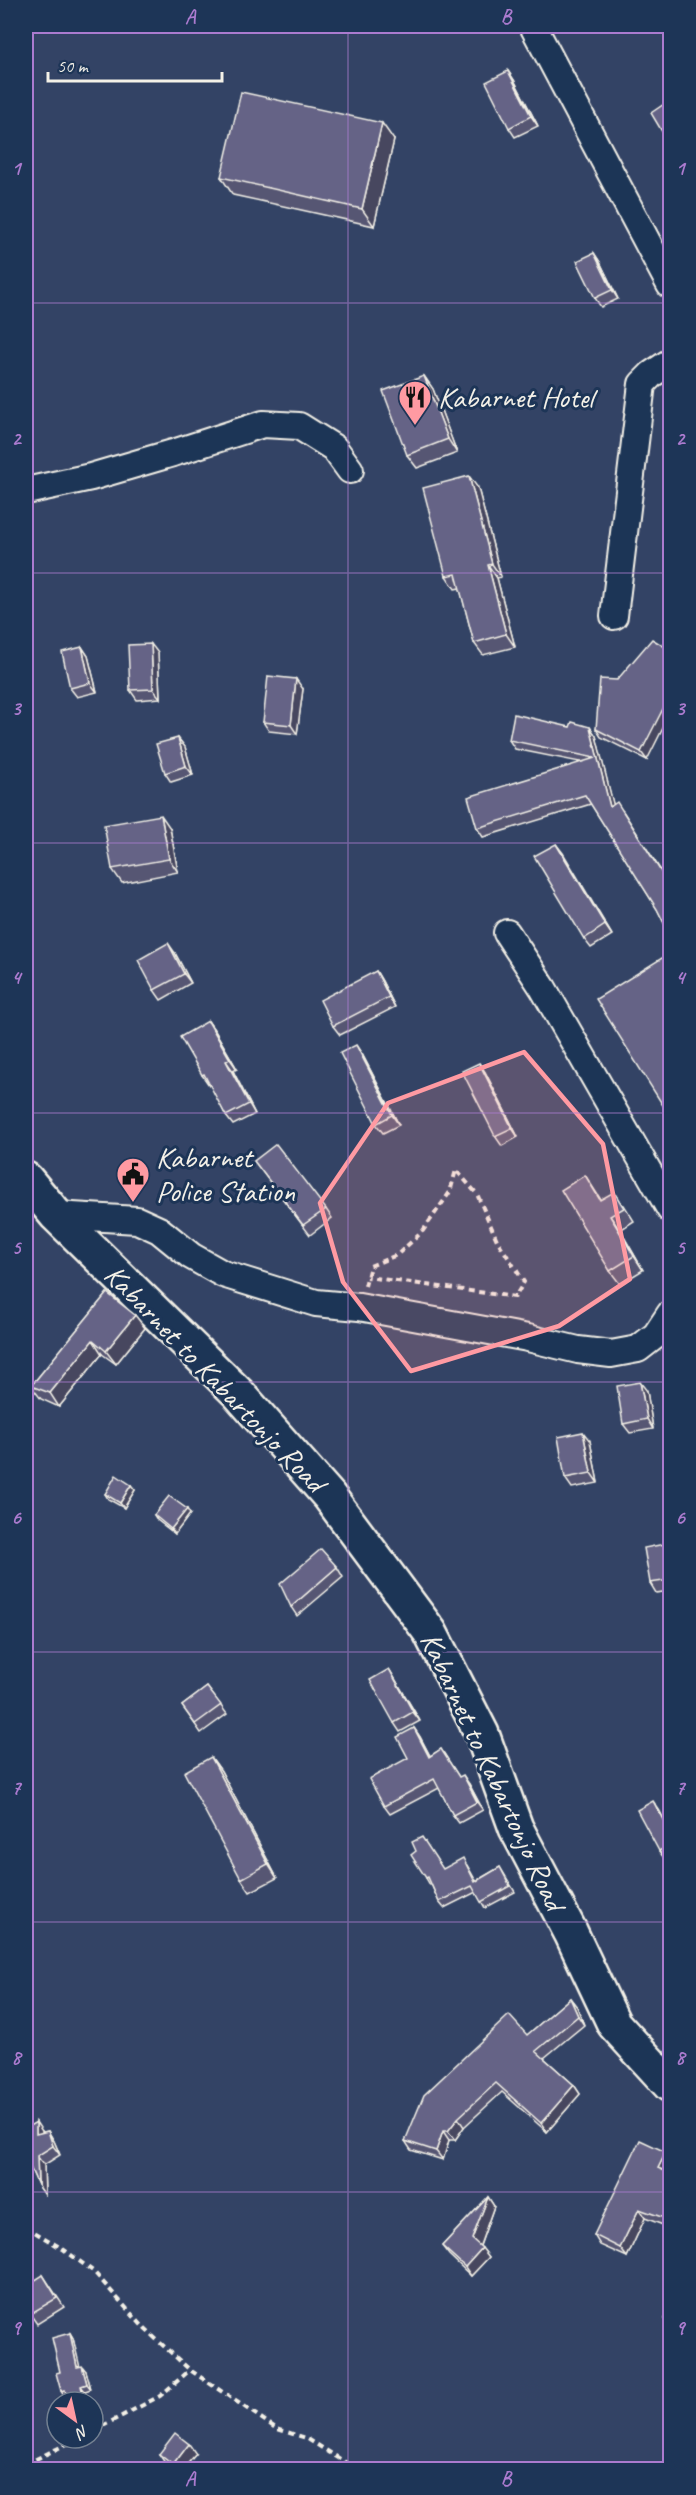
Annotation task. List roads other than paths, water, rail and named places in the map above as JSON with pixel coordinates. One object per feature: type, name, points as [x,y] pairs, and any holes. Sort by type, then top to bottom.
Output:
[{"type":"main road","name":"Kabarnet to Kabartonjo Road","points":[[26,1179],[56,1215],[239,1394],[329,1496],[430,1632],[482,1734],[516,1828],[571,1933],[614,2024],[670,2085]]},
{"type":"street","points":[[533,26],[670,285]]},
{"type":"street","points":[[614,616],[642,384],[670,362]]},
{"type":"street","points":[[26,490],[101,474],[262,424],[299,426],[334,448],[350,470]]},
{"type":"street","points":[[507,933],[543,988],[648,1166],[670,1209]]},
{"type":"street","points":[[56,1215],[137,1220],[159,1230],[191,1256],[224,1274],[316,1303],[359,1307],[528,1338],[579,1350],[611,1354],[638,1349],[656,1335],[670,1314]]},
{"type":"place","name":"Kabarnet Hotel","points":[[415,426]]},
{"type":"place","name":"Kabarnet Police Station","points":[[133,1203]]}]
